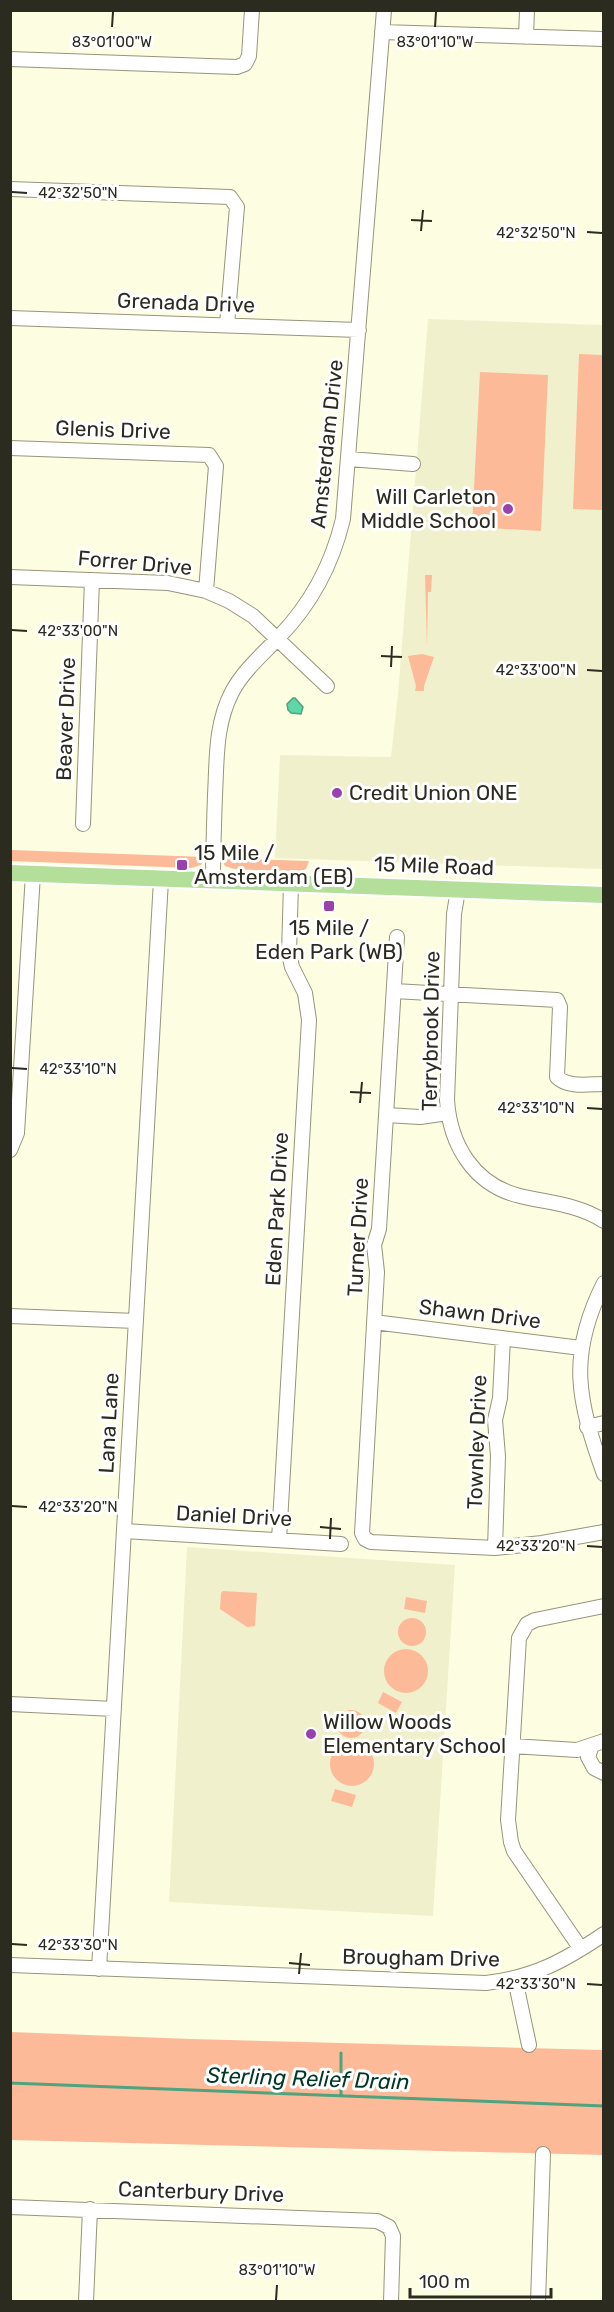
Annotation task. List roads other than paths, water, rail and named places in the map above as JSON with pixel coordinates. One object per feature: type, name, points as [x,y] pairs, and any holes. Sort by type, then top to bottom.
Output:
[{"type":"main road","name":"15 Mile Road","points":[[10,873],[603,895]]},
{"type":"street","points":[[10,59],[237,67],[245,64],[249,56],[252,10]]},
{"type":"street","name":"Amsterdam Drive","points":[[213,881],[217,738],[222,717],[238,681],[309,601],[333,554],[343,519],[384,10]]},
{"type":"street","points":[[526,37],[527,10]]},
{"type":"street","points":[[382,32],[603,39]]},
{"type":"street","points":[[10,189],[226,196],[234,200],[237,207],[227,325]]},
{"type":"street","name":"Grenada Drive","points":[[10,318],[359,330]]},
{"type":"street","name":"Glenis Drive","points":[[10,448],[206,454],[213,458],[216,466],[206,591]]},
{"type":"street","points":[[349,459],[413,464]]},
{"type":"street","name":"Forrer Drive","points":[[10,577],[168,583],[206,591],[241,608],[278,638],[327,686]]},
{"type":"street","name":"Beaver Drive","points":[[82,824],[92,579]]},
{"type":"street","points":[[10,1150],[17,1133],[16,1087],[33,874]]},
{"type":"street","name":"Lana Lane","points":[[99,1969],[161,880]]},
{"type":"street","name":"Eden Park Drive","points":[[279,1540],[309,1020],[305,993],[292,967],[289,953],[291,884]]},
{"type":"street","name":"Terrybrook Drive","points":[[458,890],[454,914],[448,1113],[460,1153],[473,1169],[492,1185],[512,1194],[580,1208],[603,1221]]},
{"type":"street","name":"Turner Drive","points":[[397,937],[379,1229],[374,1245],[377,1272],[362,1533],[365,1539],[371,1542],[495,1548]]},
{"type":"street","points":[[394,991],[557,1000],[560,1007],[557,1077],[569,1083],[603,1084]]},
{"type":"street","points":[[386,1115],[420,1117],[448,1113]]},
{"type":"street","points":[[603,1283],[591,1310],[581,1348],[580,1391],[587,1427],[603,1474]]},
{"type":"street","points":[[10,1316],[136,1321]]},
{"type":"street","name":"Shawn Drive","points":[[374,1322],[581,1348]]},
{"type":"street","name":"Townley Drive","points":[[495,1548],[498,1456],[495,1420],[500,1398],[503,1338]]},
{"type":"street","points":[[587,1427],[603,1423]]},
{"type":"street","name":"Daniel Drive","points":[[124,1531],[341,1544]]},
{"type":"street","points":[[495,1548],[542,1543],[603,1532]]},
{"type":"street","points":[[581,1949],[521,1862],[511,1842],[508,1820],[512,1746],[521,1631],[535,1620],[603,1606]]},
{"type":"street","points":[[10,1704],[114,1709]]},
{"type":"street","points":[[512,1746],[590,1748],[594,1768],[603,1773]]},
{"type":"street","name":"Brougham Drive","points":[[10,1965],[473,1983],[515,1979],[543,1970],[603,1934]]},
{"type":"street","points":[[515,1979],[529,2045]]},
{"type":"street","points":[[538,2301],[543,2154]]},
{"type":"street","name":"Canterbury Drive","points":[[10,2207],[368,2219],[383,2223],[393,2236],[391,2301]]},
{"type":"street","points":[[86,2301],[90,2209]]},
{"type":"waterway","points":[[341,2053],[341,2096]]},
{"type":"waterway","name":"Sterling Relief Drain","points":[[10,2083],[604,2106]]},
{"type":"place","name":"Will Carleton Middle School","points":[[508,509]]},
{"type":"place","name":"Credit Union ONE","points":[[337,793]]},
{"type":"place","name":"15 Mile / Amsterdam (EB)","points":[[182,865]]},
{"type":"place","name":"15 Mile / Eden Park (WB)","points":[[329,906]]},
{"type":"place","name":"Willow Woods Elementary School","points":[[311,1734]]}]
